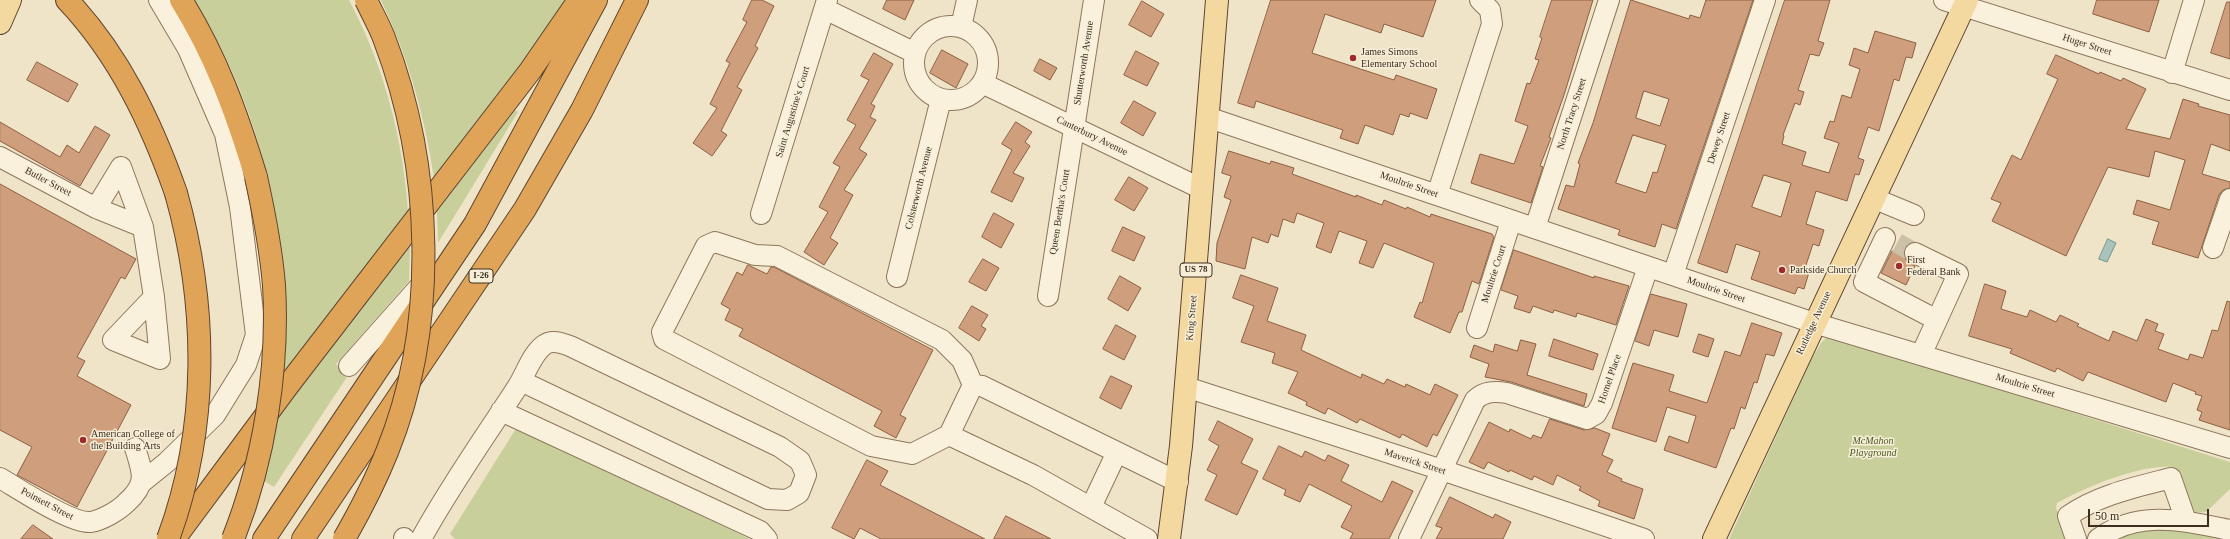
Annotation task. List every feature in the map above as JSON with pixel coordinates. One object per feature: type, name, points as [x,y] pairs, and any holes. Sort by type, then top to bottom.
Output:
[{"type":"highway","points":[[66,0],[101,42],[138,99],[163,156],[176,193],[187,232],[198,302],[200,376],[198,413],[192,448],[176,519],[168,539]]},
{"type":"highway","points":[[181,0],[215,60],[241,127],[264,214],[274,286],[272,349],[264,430],[256,471],[233,539]]},
{"type":"highway","points":[[344,539],[362,507],[387,451],[403,401],[416,343],[422,290],[421,193],[405,104],[384,37],[366,0]]},
{"type":"highway","points":[[174,539],[289,384],[530,71],[579,0]]},
{"type":"highway","points":[[264,539],[475,224],[596,0]]},
{"type":"highway","name":"I-26","points":[[302,539],[525,209],[582,110],[637,0]]},
{"type":"main road","points":[[0,23],[10,0]]},
{"type":"main road","name":"King Street","points":[[1169,539],[1178,482],[1217,0]]},
{"type":"main road","name":"Rutledge Avenue","points":[[1714,539],[1873,198],[1958,2]]},
{"type":"street","name":"Poinsett Street","points":[[0,478],[75,520],[91,522],[110,514],[138,492],[141,483],[167,462],[216,415],[246,365],[256,335],[240,206],[224,134],[188,49],[159,0]]},
{"type":"street","points":[[961,27],[967,0]]},
{"type":"street","name":"Shutterworth Avenue","points":[[1073,127],[1094,0]]},
{"type":"street","points":[[1438,195],[1492,24],[1490,10],[1480,0]]},
{"type":"street","name":"North Tracy Street","points":[[1534,228],[1608,0]]},
{"type":"street","name":"Dewey Street","points":[[1673,275],[1765,0]]},
{"type":"street","points":[[2172,73],[2194,0]]},
{"type":"street","name":"Huger Street","points":[[1958,2],[2172,73],[2230,90]]},
{"type":"street","points":[[826,4],[915,53]]},
{"type":"street","name":"Saint Augustine's Court","points":[[761,214],[826,4]]},
{"type":"street","points":[[942,27],[961,27],[977,37],[987,54],[987,74],[977,90],[960,99],[941,99],[924,89],[914,72],[915,53],[921,42],[930,32],[942,27]]},
{"type":"street","name":"Canterbury Avenue","points":[[982,84],[1202,189]]},
{"type":"street","name":"Colsterworth Avenue","points":[[897,277],[941,99]]},
{"type":"street","name":"Moultrie Street","points":[[1207,116],[1511,221],[1814,323],[2230,448]]},
{"type":"street","name":"Queen Bertha's Court","points":[[1048,296],[1073,127]]},
{"type":"street","name":"Butler Street","points":[[0,157],[96,208],[143,227]]},
{"type":"street","points":[[96,208],[120,167],[143,227],[154,297]]},
{"type":"street","points":[[1873,198],[1914,215]]},
{"type":"street","points":[[2213,248],[2230,199]]},
{"type":"street","name":"Moultrie Court","points":[[1477,328],[1511,221]]},
{"type":"street","points":[[349,366],[475,224]]},
{"type":"street","points":[[1860,225],[1891,240],[1864,282],[1937,320]]},
{"type":"street","points":[[715,242],[756,255],[777,256],[942,340],[962,360],[973,385],[949,435],[912,454],[871,446],[664,339],[662,332],[706,246],[715,242]]},
{"type":"street","points":[[1915,252],[1958,274],[1921,355]]},
{"type":"street","name":"Homel Place","points":[[1442,470],[1475,400],[1480,395],[1494,392],[1507,393],[1581,418],[1591,418],[1596,414],[1602,403],[1648,267]]},
{"type":"street","points":[[410,539],[440,504],[521,381],[539,349],[545,343],[557,341],[780,447],[800,461],[806,475],[799,493],[787,500],[768,499],[521,381]]},
{"type":"street","points":[[973,385],[982,386],[1178,482]]},
{"type":"street","name":"Maverick Street","points":[[1186,387],[1442,470],[1644,539]]},
{"type":"street","points":[[501,411],[760,531],[767,539]]},
{"type":"street","points":[[949,435],[1033,474],[1147,539]]},
{"type":"street","points":[[134,448],[142,469],[141,483]]},
{"type":"street","points":[[1091,507],[1117,452]]},
{"type":"street","points":[[1409,539],[1442,470]]},
{"type":"street","points":[[2076,539],[2068,516],[2076,510],[2100,499],[2171,478],[2186,521]]},
{"type":"street","points":[[2098,539],[2107,532],[2141,521],[2176,519],[2230,530]]},
{"type":"green space","points":[[194,0],[349,0],[372,51],[390,103],[402,157],[408,212],[283,372],[283,275],[273,203],[265,167],[243,97],[212,31]]},
{"type":"green space","points":[[381,0],[566,0],[530,53],[434,179],[426,132],[414,87],[391,21]]},
{"type":"green space","points":[[515,110],[518,112],[438,243],[437,211]]},
{"type":"green space","points":[[410,246],[409,281],[336,364],[349,374],[274,487],[264,481],[278,415]]},
{"type":"green space","name":"McMahon Playground","points":[[1826,338],[1836,338],[2230,462],[2230,489],[2206,512],[2192,513],[2173,467],[2145,469],[2129,473],[2083,490],[2057,503],[2056,508],[2071,539],[1729,539],[1811,360],[1821,343]]},
{"type":"green space","points":[[517,427],[750,539],[455,539],[450,534]]},
{"type":"green space","points":[[2171,526],[2230,539],[2114,539],[2142,529]]},
{"type":"water","points":[[2108,239],[2116,243],[2107,262],[2099,259]]},
{"type":"building","points":[[752,0],[762,0],[774,6],[755,46],[758,48],[737,87],[742,90],[721,131],[727,135],[712,156],[693,143],[717,108],[710,104],[730,63],[726,61],[747,22],[743,20]]},
{"type":"building","points":[[887,0],[914,0],[905,20],[883,9]]},
{"type":"building","points":[[1271,0],[1436,0],[1423,37],[1384,24],[1381,33],[1325,14],[1312,53],[1394,80],[1396,75],[1437,89],[1427,119],[1410,113],[1409,117],[1400,114],[1393,135],[1365,125],[1358,144],[1340,138],[1343,130],[1256,101],[1254,108],[1238,103]]},
{"type":"building","points":[[1552,0],[1593,0],[1564,95],[1549,137],[1551,138],[1540,166],[1543,167],[1531,203],[1471,183],[1480,154],[1514,164],[1528,126],[1515,121],[1527,83],[1530,84],[1539,60],[1535,59],[1542,38],[1540,37]]},
{"type":"building","points":[[1631,0],[1689,19],[1690,15],[1700,18],[1706,0],[1753,0],[1676,229],[1662,224],[1655,247],[1618,235],[1620,230],[1558,209],[1566,185],[1574,187],[1580,164],[1578,163],[1593,123]],"holes":[[[1644,91],[1669,99],[1660,126],[1636,118]],[[1633,135],[1666,145],[1657,173],[1653,172],[1646,193],[1616,183]]]},
{"type":"building","points":[[1785,0],[1830,0],[1818,41],[1824,43],[1819,56],[1810,54],[1798,90],[1804,92],[1800,105],[1795,103],[1783,135],[1782,144],[1806,152],[1802,165],[1829,173],[1839,143],[1824,138],[1830,121],[1834,122],[1842,95],[1851,98],[1860,69],[1849,65],[1854,48],[1868,53],[1875,31],[1916,43],[1912,58],[1906,57],[1899,81],[1894,79],[1879,131],[1868,127],[1858,158],[1864,160],[1859,175],[1855,174],[1847,201],[1816,191],[1806,224],[1824,230],[1819,246],[1813,244],[1805,268],[1810,269],[1804,289],[1798,287],[1795,294],[1751,279],[1760,252],[1736,244],[1727,273],[1698,263]],"holes":[[[1764,175],[1791,183],[1781,217],[1752,207]]]},
{"type":"building","points":[[2097,0],[2159,0],[2149,32],[2093,14]]},
{"type":"building","points":[[1142,1],[1164,14],[1151,37],[1129,25]]},
{"type":"building","points":[[2227,2],[2230,2],[2230,59],[2211,53]]},
{"type":"building","points":[[942,50],[968,64],[956,88],[930,73]]},
{"type":"building","points":[[1136,51],[1159,63],[1147,86],[1124,75]]},
{"type":"building","points":[[874,53],[893,64],[871,104],[875,106],[870,117],[876,120],[859,149],[867,154],[844,190],[853,195],[830,238],[838,243],[824,265],[804,252],[828,212],[819,207],[840,167],[833,163],[856,125],[847,120],[869,80],[861,76]]},
{"type":"building","points":[[2056,55],[2099,74],[2100,72],[2121,81],[2123,78],[2146,89],[2126,129],[2170,139],[2183,99],[2199,104],[2198,106],[2230,115],[2230,151],[2211,144],[2202,174],[2230,182],[2230,188],[2223,190],[2219,195],[2198,258],[2152,244],[2159,222],[2133,214],[2137,200],[2170,210],[2185,160],[2155,151],[2149,177],[2108,167],[2066,256],[1992,221],[2001,203],[1991,199],[2012,155],[2021,160],[2058,79],[2047,74]]},
{"type":"building","points":[[1040,59],[1057,68],[1050,80],[1034,71]]},
{"type":"building","points":[[37,62],[78,84],[68,102],[27,80]]},
{"type":"building","points":[[1134,101],[1156,113],[1143,136],[1121,123]]},
{"type":"building","points":[[0,122],[60,157],[67,145],[79,153],[95,126],[110,135],[80,186],[0,141]]},
{"type":"building","points":[[1016,122],[1032,132],[1025,142],[1030,146],[1013,173],[1024,178],[1012,202],[991,192],[1012,150],[1002,144]]},
{"type":"building","points":[[1229,151],[1270,164],[1271,161],[1294,168],[1292,174],[1356,197],[1356,195],[1382,205],[1384,200],[1406,209],[1407,207],[1430,217],[1431,214],[1492,234],[1494,237],[1479,284],[1472,281],[1462,312],[1459,312],[1450,333],[1414,317],[1420,302],[1422,303],[1434,263],[1384,243],[1373,268],[1359,263],[1367,241],[1339,231],[1331,253],[1316,247],[1324,223],[1297,213],[1294,223],[1283,219],[1278,237],[1271,234],[1268,243],[1252,237],[1245,269],[1216,261],[1217,243],[1231,200],[1224,197],[1231,176],[1222,173]]},
{"type":"building","points":[[1129,177],[1148,188],[1134,211],[1115,200]]},
{"type":"building","points":[[0,184],[136,259],[125,279],[121,277],[77,357],[85,361],[77,376],[131,405],[77,507],[17,475],[32,447],[0,430]]},
{"type":"building","points":[[994,213],[1014,224],[1001,248],[982,237]]},
{"type":"building","points":[[1123,227],[1145,237],[1134,261],[1112,251]]},
{"type":"building","points":[[1901,240],[1909,243],[1905,248],[1905,259],[1915,266],[1906,285],[1881,273],[1892,251],[1895,252]]},
{"type":"building","points":[[1514,250],[1594,278],[1594,276],[1629,286],[1616,325],[1577,313],[1576,317],[1554,310],[1553,313],[1533,306],[1530,313],[1514,308],[1518,296],[1501,290]]},
{"type":"building","points":[[983,259],[999,268],[986,291],[969,282]]},
{"type":"building","points":[[748,265],[767,274],[771,267],[774,267],[933,350],[900,415],[906,418],[896,438],[874,426],[882,411],[739,336],[743,329],[725,320],[730,309],[721,304],[737,272],[742,275]]},
{"type":"building","points":[[1241,275],[1278,288],[1267,321],[1306,335],[1301,350],[1361,378],[1362,374],[1384,384],[1387,379],[1405,387],[1406,384],[1430,395],[1435,384],[1458,395],[1437,436],[1433,434],[1427,447],[1402,434],[1400,438],[1360,419],[1357,423],[1328,408],[1325,414],[1306,405],[1307,402],[1288,393],[1298,372],[1272,363],[1275,353],[1241,342],[1254,306],[1233,298]]},
{"type":"building","points":[[1120,276],[1141,288],[1128,311],[1108,299]]},
{"type":"building","points":[[1985,284],[2006,291],[2001,309],[2027,317],[2030,310],[2056,322],[2060,315],[2079,324],[2077,326],[2109,341],[2113,331],[2137,341],[2146,319],[2158,324],[2155,331],[2164,334],[2158,349],[2188,360],[2190,354],[2203,358],[2212,330],[2218,331],[2227,301],[2230,302],[2230,430],[2199,420],[2202,412],[2197,410],[2202,396],[2173,383],[2166,402],[2088,372],[2083,381],[2057,368],[2055,372],[2010,353],[2012,349],[1969,336]]},
{"type":"building","points":[[1651,294],[1687,304],[1678,337],[1654,330],[1649,346],[1635,341]]},
{"type":"building","points":[[972,306],[988,315],[981,326],[986,329],[979,341],[959,328]]},
{"type":"building","points":[[1752,323],[1782,333],[1774,356],[1766,354],[1757,383],[1754,382],[1745,409],[1741,407],[1734,429],[1731,428],[1716,468],[1664,450],[1669,436],[1688,443],[1696,416],[1667,407],[1656,442],[1612,428],[1633,363],[1674,375],[1669,391],[1707,403],[1725,351],[1740,356]]},
{"type":"building","points":[[1116,325],[1136,336],[1124,360],[1103,349]]},
{"type":"building","points":[[1699,334],[1714,339],[1708,357],[1693,352]]},
{"type":"building","points":[[1554,339],[1598,354],[1593,370],[1549,356]]},
{"type":"building","points":[[1521,340],[1536,344],[1527,375],[1587,394],[1584,406],[1511,382],[1485,377],[1489,364],[1470,357],[1474,345],[1493,352],[1495,344],[1517,351]]},
{"type":"building","points":[[1111,376],[1132,386],[1121,409],[1100,398]]},
{"type":"building","points":[[1550,419],[1584,430],[1595,428],[1610,434],[1602,455],[1613,460],[1607,472],[1622,479],[1621,481],[1643,489],[1634,519],[1598,506],[1600,501],[1579,490],[1581,487],[1557,475],[1553,485],[1534,476],[1532,480],[1510,470],[1509,472],[1488,462],[1484,469],[1469,462],[1489,422],[1509,432],[1510,429],[1531,439],[1533,435],[1541,438]]},
{"type":"building","points":[[1218,421],[1253,439],[1241,463],[1258,471],[1237,515],[1205,500],[1217,475],[1207,470],[1219,446],[1209,440]]},
{"type":"building","points":[[1279,446],[1302,457],[1305,451],[1325,461],[1328,455],[1349,465],[1341,481],[1382,502],[1392,481],[1413,491],[1389,539],[1350,539],[1353,533],[1341,527],[1352,506],[1309,484],[1300,502],[1284,495],[1286,490],[1263,479]]},
{"type":"building","points":[[867,460],[888,471],[880,485],[985,539],[881,539],[860,528],[854,539],[832,528]]},
{"type":"building","points":[[1450,497],[1493,518],[1495,514],[1511,522],[1503,539],[1436,539],[1442,528],[1436,526]]},
{"type":"building","points":[[1006,516],[1051,539],[994,539]]},
{"type":"building","points":[[33,525],[53,539],[21,539]]},
{"type":"tunnel","points":[[1897,243],[1915,253]]},
{"type":"place","name":"James Simons Elementary School","points":[[1353,58]]},
{"type":"place","name":"First Federal Bank","points":[[1899,266]]},
{"type":"place","name":"Parkside Church","points":[[1782,270]]},
{"type":"place","name":"American College of the Building Arts","points":[[83,440]]}]
